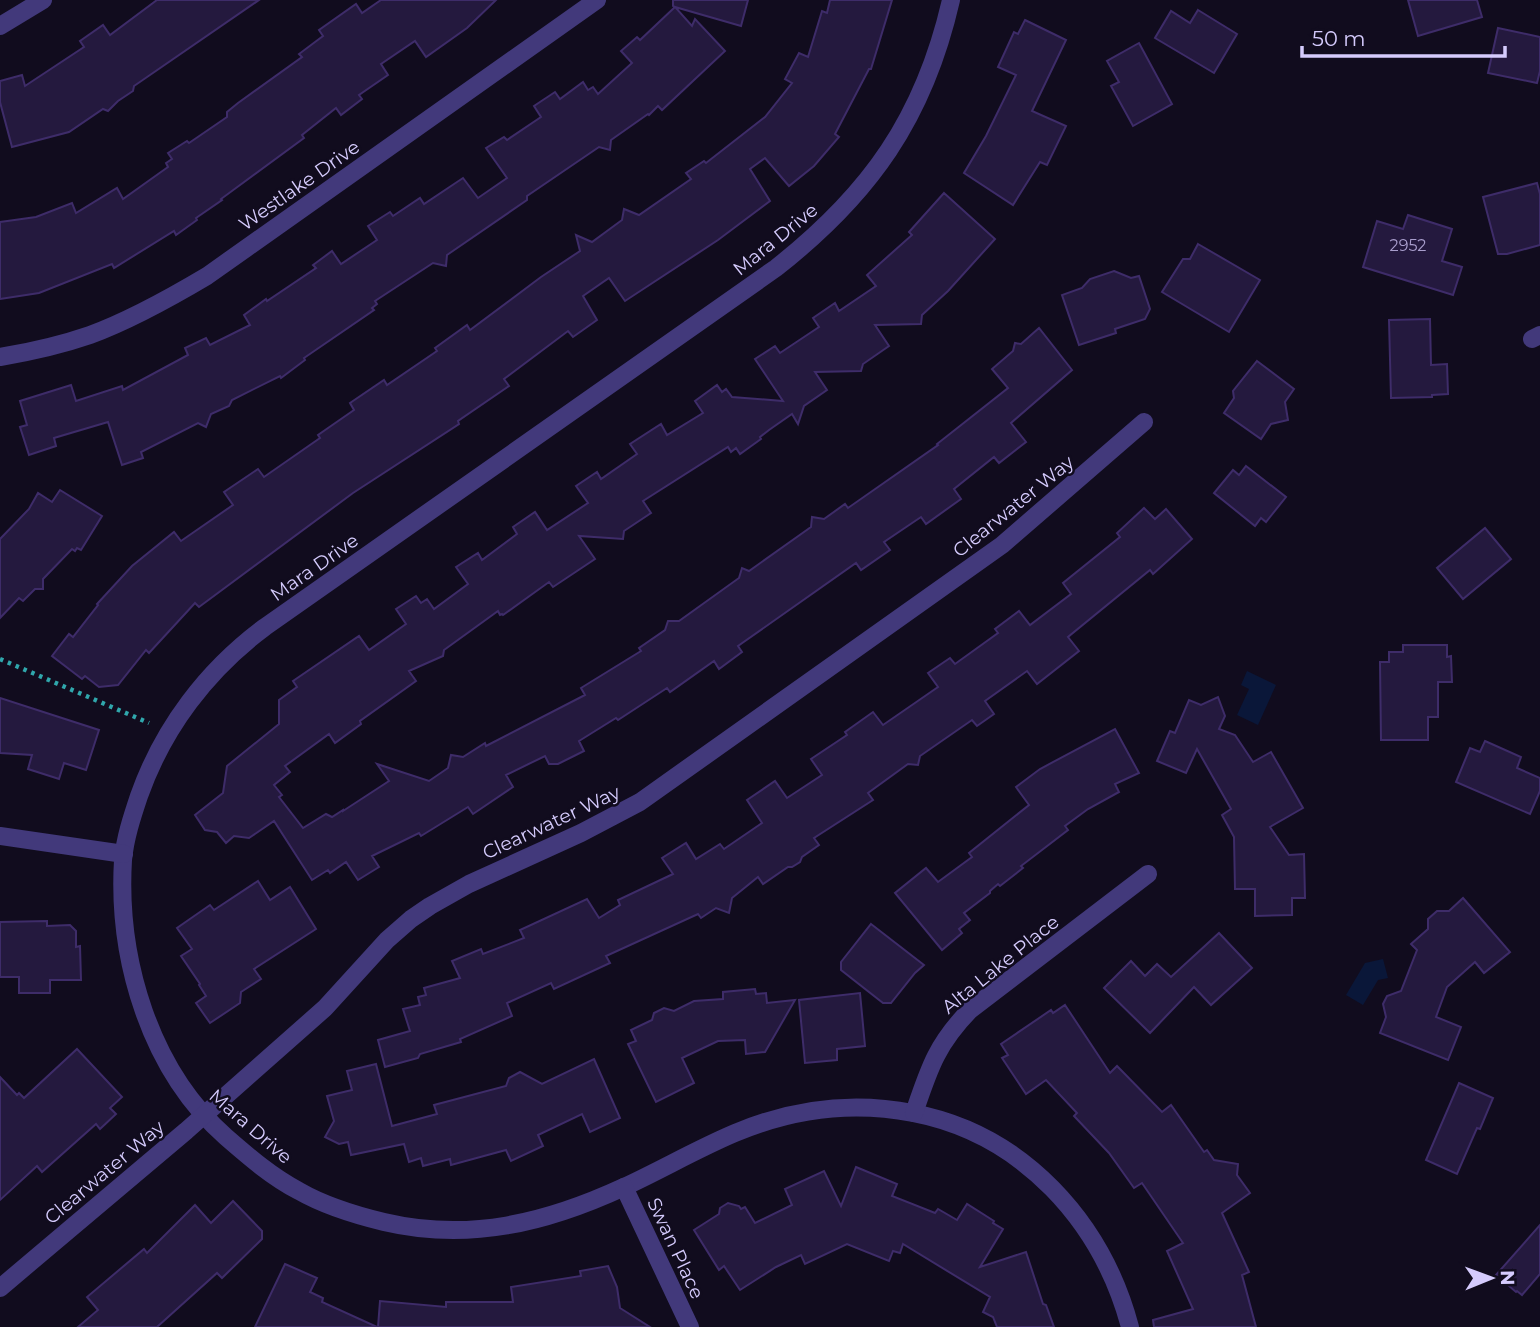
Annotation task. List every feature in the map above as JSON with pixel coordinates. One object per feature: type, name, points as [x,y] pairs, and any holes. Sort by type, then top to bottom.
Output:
[{"type":"street","points":[[0,26],[43,0]]},
{"type":"street","name":"Westlake Drive","points":[[0,357],[91,334],[168,299],[207,276],[597,0]]},
{"type":"street","name":"Mara Drive","points":[[951,0],[927,80],[902,130],[874,172],[836,216],[808,242],[776,268],[276,619],[212,673],[189,702],[160,747],[135,808],[124,854],[125,931],[141,1003],[170,1067],[203,1116],[254,1161],[299,1192],[347,1212],[409,1227],[439,1230],[511,1226],[554,1215],[624,1187],[730,1135],[776,1118],[846,1107],[914,1113],[952,1124],[986,1139],[1025,1164],[1050,1185],[1096,1243],[1123,1301],[1130,1327]]},
{"type":"street","name":"Clearwater Way","points":[[0,1288],[203,1116],[331,1002],[382,946],[411,919],[469,884],[581,833],[640,802],[1002,545],[1144,422]]},
{"type":"street","points":[[0,836],[124,854]]},
{"type":"street","name":"Alta Lake Place","points":[[914,1113],[942,1043],[970,1010],[1148,874]]},
{"type":"street","name":"Swan Place","points":[[624,1187],[690,1327]]},
{"type":"path","points":[[0,659],[149,723]]},
{"type":"water","points":[[1247,671],[1276,685],[1258,725],[1237,715],[1249,689],[1241,685]]},
{"type":"water","points":[[1383,959],[1388,978],[1378,980],[1363,1005],[1346,995],[1365,963]]},
{"type":"building","points":[[157,0],[259,0],[134,86],[133,91],[108,111],[103,109],[69,132],[12,147],[0,102],[0,81],[22,75],[25,86],[84,47],[80,41],[103,25],[110,35]]},
{"type":"building","points":[[381,0],[496,0],[467,28],[426,57],[415,41],[381,64],[388,75],[359,95],[362,99],[341,115],[336,108],[302,135],[304,138],[176,235],[174,231],[114,268],[112,264],[39,293],[0,299],[0,222],[36,217],[72,203],[76,213],[117,188],[123,199],[168,167],[166,163],[172,159],[168,153],[187,141],[189,143],[227,117],[227,112],[238,103],[302,57],[299,54],[323,36],[319,30],[356,4],[362,13]]},
{"type":"building","points":[[673,0],[748,0],[741,26],[675,7]]},
{"type":"building","points":[[830,0],[892,0],[871,69],[835,134],[839,137],[814,166],[789,186],[765,158],[750,169],[770,201],[718,240],[625,301],[609,278],[583,296],[597,320],[573,337],[568,331],[504,379],[509,386],[458,421],[459,424],[353,493],[199,607],[195,603],[149,653],[146,650],[118,685],[99,687],[85,676],[82,679],[52,656],[69,634],[73,637],[97,604],[132,566],[174,532],[181,541],[233,505],[224,492],[258,469],[264,477],[320,438],[318,435],[354,410],[350,403],[384,380],[387,385],[437,351],[435,348],[467,325],[470,330],[580,251],[576,235],[592,242],[622,220],[624,209],[639,215],[691,179],[686,173],[704,161],[706,163],[765,117],[792,83],[785,79],[799,53],[808,57],[822,11],[827,13]]},
{"type":"building","points":[[1408,0],[1477,0],[1482,17],[1418,36]]},
{"type":"building","points":[[675,7],[692,26],[695,19],[725,51],[662,110],[658,106],[611,140],[610,150],[599,147],[527,196],[527,200],[447,255],[446,266],[433,263],[375,301],[377,304],[372,308],[374,310],[304,358],[305,360],[281,378],[280,376],[232,400],[229,406],[211,414],[206,427],[198,423],[141,452],[143,458],[122,465],[108,422],[54,438],[56,446],[29,455],[20,427],[27,425],[20,401],[71,385],[76,401],[122,386],[123,390],[188,355],[185,348],[206,338],[210,345],[250,325],[244,315],[316,268],[313,265],[332,251],[341,264],[377,240],[368,226],[390,212],[393,216],[420,198],[424,204],[463,178],[478,198],[507,178],[486,148],[504,137],[507,140],[541,117],[534,106],[555,92],[560,99],[583,82],[588,90],[593,87],[598,94],[632,63],[621,51],[637,37],[640,40]]},
{"type":"building","points":[[1198,10],[1237,34],[1214,73],[1155,38],[1171,11],[1190,23]]},
{"type":"building","points":[[1025,20],[1066,40],[1032,111],[1066,126],[1047,165],[1040,162],[1013,205],[964,173],[1016,75],[998,67],[1014,32],[1018,34]]},
{"type":"building","points":[[1498,28],[1540,37],[1540,71],[1537,83],[1488,73]]},
{"type":"building","points":[[1139,43],[1172,104],[1133,126],[1111,86],[1119,82],[1107,61]]},
{"type":"building","points":[[1537,183],[1540,194],[1540,245],[1498,254],[1483,197]]},
{"type":"building","points":[[944,193],[995,239],[948,291],[922,315],[921,324],[875,325],[889,346],[863,364],[861,371],[815,372],[827,390],[804,406],[798,424],[792,414],[740,454],[736,448],[731,452],[728,447],[643,501],[651,513],[624,531],[623,539],[579,536],[595,559],[553,587],[549,582],[503,615],[498,611],[444,650],[443,656],[409,671],[416,681],[360,721],[361,724],[335,743],[329,734],[285,766],[290,772],[274,785],[282,795],[279,797],[303,828],[326,814],[332,817],[343,811],[389,781],[377,764],[429,781],[448,768],[451,755],[463,757],[485,743],[486,746],[585,695],[581,688],[641,651],[639,648],[665,630],[668,621],[679,621],[739,578],[742,568],[749,571],[811,527],[812,517],[824,519],[845,504],[848,508],[938,445],[1008,388],[992,369],[1013,351],[1015,343],[1021,344],[1039,328],[1072,370],[1011,423],[1026,442],[999,463],[994,457],[954,489],[961,499],[926,524],[921,517],[884,542],[890,550],[861,570],[856,563],[738,646],[742,652],[719,669],[714,661],[670,692],[667,688],[618,720],[616,718],[579,741],[584,751],[558,764],[549,764],[545,756],[506,775],[513,787],[473,814],[468,807],[421,836],[419,833],[372,856],[379,867],[358,880],[346,862],[330,873],[328,870],[312,880],[274,821],[249,838],[234,836],[226,843],[217,832],[205,830],[195,815],[223,793],[227,766],[279,724],[279,700],[297,687],[293,681],[359,636],[369,650],[406,624],[396,609],[416,596],[421,603],[427,599],[434,609],[468,584],[456,567],[478,553],[482,560],[517,534],[513,527],[535,512],[547,530],[588,503],[576,486],[597,472],[601,479],[637,454],[630,444],[661,424],[667,435],[703,413],[695,401],[717,385],[722,392],[726,389],[732,397],[783,401],[755,359],[775,346],[780,353],[819,327],[813,318],[835,303],[839,311],[876,286],[867,275],[912,235],[909,232]]},
{"type":"building","points":[[1408,215],[1452,229],[1442,261],[1462,267],[1453,295],[1363,267],[1377,221],[1403,229]]},
{"type":"building","points":[[1198,244],[1260,280],[1229,332],[1162,292],[1183,259],[1190,259]]},
{"type":"building","points":[[1114,271],[1131,278],[1139,276],[1150,309],[1145,319],[1115,329],[1116,333],[1079,345],[1062,295],[1082,288],[1090,279]]},
{"type":"building","points":[[1430,319],[1431,365],[1447,364],[1448,394],[1391,398],[1389,320]]},
{"type":"building","points":[[1257,361],[1294,389],[1285,402],[1288,420],[1271,424],[1261,439],[1224,413],[1234,398],[1233,391]]},
{"type":"building","points":[[1246,466],[1286,497],[1266,522],[1261,518],[1255,526],[1214,493],[1233,470],[1239,475]]},
{"type":"building","points":[[60,490],[102,516],[81,550],[72,549],[43,579],[43,589],[35,589],[23,601],[19,598],[0,618],[0,539],[29,509],[38,493],[52,502]]},
{"type":"building","points":[[1144,508],[1155,519],[1166,509],[1192,539],[1153,574],[1150,570],[1068,637],[1079,651],[1037,684],[1027,671],[985,701],[994,714],[977,726],[972,720],[920,756],[918,765],[908,764],[868,793],[873,800],[814,838],[819,845],[802,857],[800,862],[763,884],[758,877],[732,898],[729,913],[716,908],[701,918],[698,914],[606,956],[610,963],[554,989],[551,983],[507,1003],[512,1016],[460,1039],[461,1042],[385,1067],[378,1040],[410,1031],[403,1009],[420,1005],[418,997],[426,995],[424,988],[460,978],[452,961],[481,949],[483,954],[524,938],[520,930],[587,899],[599,918],[620,905],[618,900],[673,874],[662,858],[686,843],[696,859],[720,844],[724,849],[762,823],[747,800],[775,781],[787,798],[822,775],[811,759],[847,735],[845,732],[873,712],[883,725],[912,705],[938,687],[928,673],[950,658],[955,664],[998,633],[995,629],[1019,611],[1030,625],[1071,594],[1063,583],[1120,537],[1117,533]]},
{"type":"building","points":[[1485,528],[1511,559],[1463,599],[1437,568]]},
{"type":"building","points":[[1403,645],[1447,645],[1447,657],[1451,656],[1452,682],[1438,682],[1438,717],[1428,717],[1428,740],[1381,740],[1380,662],[1389,662],[1389,652],[1403,652]]},
{"type":"building","points":[[1218,697],[1225,716],[1219,729],[1235,735],[1253,762],[1271,752],[1303,808],[1270,827],[1289,855],[1304,854],[1305,898],[1292,898],[1292,915],[1255,916],[1255,889],[1235,889],[1234,837],[1222,815],[1231,809],[1197,749],[1186,773],[1157,761],[1170,731],[1175,733],[1189,700],[1201,705]]},
{"type":"building","points":[[0,698],[99,730],[86,770],[64,763],[59,779],[28,769],[32,755],[0,753]]},
{"type":"building","points":[[1115,729],[1139,773],[1115,784],[1119,792],[1088,809],[1065,826],[1068,830],[964,913],[970,920],[959,929],[962,933],[942,950],[895,893],[926,868],[938,882],[972,857],[969,853],[1029,805],[1016,787],[1040,769]]},
{"type":"building","points":[[1485,741],[1521,757],[1517,768],[1540,778],[1540,791],[1530,814],[1456,782],[1470,748],[1480,752]]},
{"type":"building","points":[[258,881],[270,900],[290,887],[316,929],[254,969],[261,979],[241,992],[240,1003],[210,1023],[196,1003],[206,996],[181,956],[192,949],[177,928],[210,905],[214,910]]},
{"type":"building","points":[[1463,898],[1510,952],[1484,973],[1475,962],[1447,987],[1436,1017],[1461,1027],[1448,1060],[1380,1033],[1386,1017],[1383,1004],[1387,996],[1401,991],[1417,950],[1411,944],[1428,929],[1428,919],[1437,911],[1449,911]]},
{"type":"building","points":[[47,921],[47,926],[70,925],[76,931],[76,947],[80,946],[81,980],[50,980],[50,993],[19,993],[19,977],[0,977],[0,922]]},
{"type":"building","points":[[871,924],[924,965],[891,1003],[883,1003],[841,970],[841,962]]},
{"type":"building","points":[[1219,933],[1252,968],[1211,1005],[1194,987],[1150,1033],[1104,988],[1131,961],[1145,976],[1157,964],[1171,977]]},
{"type":"building","points":[[755,989],[756,994],[766,993],[767,1003],[795,1000],[765,1052],[746,1054],[745,1040],[718,1041],[682,1058],[694,1083],[656,1102],[628,1044],[636,1041],[631,1030],[652,1020],[654,1013],[664,1008],[674,1011],[694,1001],[723,999],[723,992]]},
{"type":"building","points":[[860,993],[865,1046],[837,1049],[837,1060],[805,1063],[799,1000]]},
{"type":"building","points":[[1065,1005],[1110,1073],[1117,1066],[1162,1112],[1171,1105],[1204,1152],[1207,1150],[1214,1160],[1238,1164],[1237,1175],[1250,1193],[1222,1213],[1249,1272],[1242,1275],[1256,1327],[1154,1327],[1153,1320],[1193,1309],[1167,1251],[1183,1243],[1142,1183],[1134,1188],[1109,1153],[1074,1116],[1077,1113],[1046,1080],[1026,1094],[1002,1058],[1008,1055],[1001,1044],[1051,1010],[1053,1013]]},
{"type":"building","points":[[77,1049],[122,1097],[110,1108],[116,1114],[100,1129],[96,1124],[42,1172],[37,1166],[0,1200],[0,1077],[17,1095],[19,1093],[24,1098]]},
{"type":"building","points":[[594,1059],[620,1118],[590,1132],[582,1114],[538,1135],[543,1146],[511,1161],[506,1150],[451,1165],[450,1159],[423,1166],[421,1158],[409,1162],[404,1144],[351,1155],[348,1142],[339,1144],[325,1137],[334,1121],[327,1096],[352,1090],[347,1071],[376,1064],[392,1126],[437,1114],[434,1105],[506,1086],[509,1078],[520,1072],[542,1084]]},
{"type":"building","points":[[1459,1083],[1493,1098],[1457,1174],[1426,1160]]},
{"type":"building","points":[[856,1167],[897,1184],[892,1196],[935,1213],[938,1209],[957,1220],[967,1204],[994,1221],[993,1223],[1003,1229],[980,1267],[1026,1252],[1043,1304],[1046,1305],[1054,1327],[997,1327],[993,1317],[983,1312],[990,1297],[903,1244],[900,1253],[893,1251],[889,1261],[847,1244],[805,1264],[801,1255],[740,1290],[724,1266],[719,1270],[694,1230],[719,1214],[720,1208],[728,1203],[741,1209],[745,1207],[755,1223],[792,1205],[785,1189],[824,1171],[841,1206]]},
{"type":"building","points":[[233,1201],[262,1231],[262,1239],[222,1278],[217,1273],[157,1327],[78,1327],[98,1310],[87,1297],[144,1249],[147,1253],[195,1205],[211,1223]]},
{"type":"building","points":[[1540,1225],[1540,1274],[1522,1295],[1496,1275]]},
{"type":"building","points":[[285,1264],[317,1278],[310,1292],[323,1298],[322,1302],[377,1327],[255,1327]]},
{"type":"building","points":[[608,1266],[617,1287],[620,1308],[650,1327],[378,1327],[380,1301],[446,1307],[446,1302],[513,1302],[511,1287],[581,1276],[580,1271]]}]
